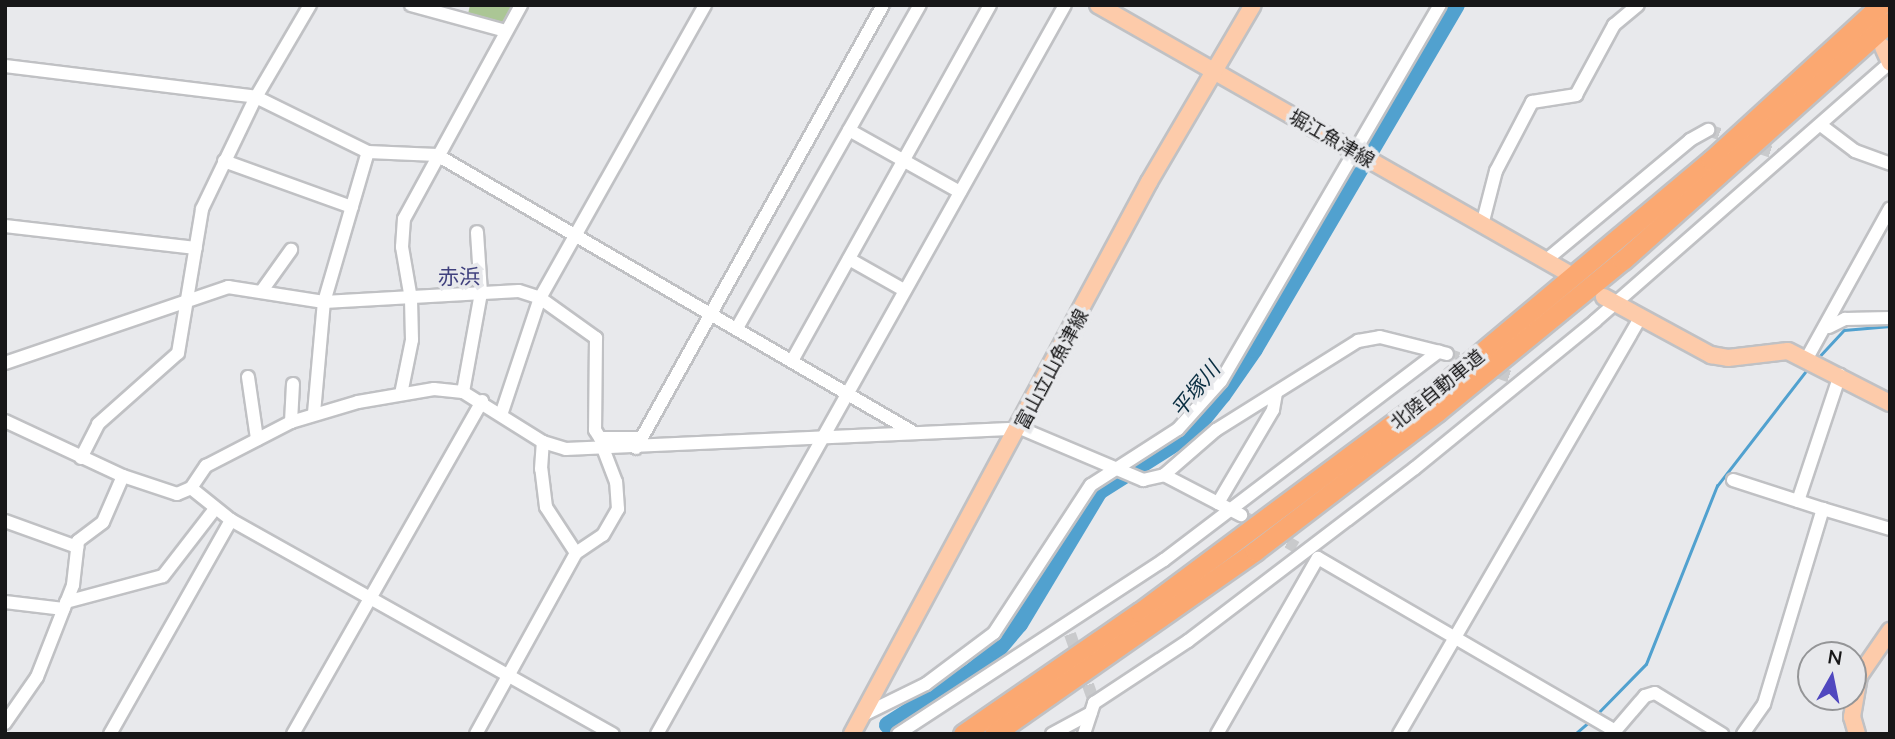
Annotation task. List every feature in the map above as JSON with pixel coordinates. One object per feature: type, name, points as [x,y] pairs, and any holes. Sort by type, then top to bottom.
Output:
[{"type":"highway","name":"北陸自動車道","points":[[963,734],[1183,581],[1431,395],[1624,235],[1881,5]]},
{"type":"highway","name":"北陸自動車道","points":[[994,734],[1265,543],[1478,379],[1717,178],[1890,21]]},
{"type":"main road","name":"堀江魚津線","points":[[1098,5],[1566,272]]},
{"type":"main road","name":"富山立山魚津線","points":[[852,734],[1020,428],[1149,182],[1253,5]]},
{"type":"main road","points":[[1883,47],[1890,63]]},
{"type":"main road","points":[[1609,300],[1712,355],[1728,358],[1788,351],[1807,358],[1890,403]]},
{"type":"main road","points":[[1857,734],[1852,717],[1859,676],[1890,631]]},
{"type":"street","points":[[81,458],[98,424],[178,354],[202,209],[256,97],[310,5]]},
{"type":"street","points":[[411,5],[506,31]]},
{"type":"street","points":[[401,394],[412,340],[411,299],[402,247],[404,219],[520,5]]},
{"type":"street","points":[[500,415],[540,298],[705,5]]},
{"type":"street","points":[[5,421],[123,476],[177,494],[191,488],[206,466],[314,412],[434,389],[463,392],[482,401],[543,442],[566,449],[604,451],[638,443],[883,5]]},
{"type":"street","points":[[737,328],[919,5]]},
{"type":"street","points":[[793,359],[990,5]]},
{"type":"street","points":[[657,734],[1065,5]]},
{"type":"street","points":[[863,715],[926,684],[994,633],[1080,499],[1112,468],[1178,429],[1221,381],[1440,5]]},
{"type":"street","points":[[1482,225],[1496,171],[1532,102],[1576,95],[1614,25],[1638,5]]},
{"type":"street","points":[[1052,734],[1092,704],[1188,641],[1307,552],[1822,126],[1890,63]]},
{"type":"street","points":[[5,66],[256,97],[368,152],[437,155],[793,359],[913,432]]},
{"type":"street","points":[[1822,126],[1855,151],[1890,164]]},
{"type":"street","points":[[849,130],[960,192]]},
{"type":"street","points":[[1545,261],[1690,140],[1708,130]]},
{"type":"street","points":[[314,412],[324,302],[368,152]]},
{"type":"street","points":[[224,161],[352,207]]},
{"type":"street","points":[[1829,327],[1829,316],[1890,208]]},
{"type":"street","points":[[5,226],[196,247]]},
{"type":"street","points":[[463,392],[481,293],[477,232]]},
{"type":"street","points":[[261,292],[291,250]]},
{"type":"street","points":[[849,259],[904,290]]},
{"type":"street","points":[[5,363],[188,298],[228,287],[324,302],[519,291],[540,298],[596,338],[595,430],[600,438],[638,443],[1020,428],[1143,480],[1164,475],[1216,430],[1358,341],[1380,337],[1443,353],[1235,513],[1069,629],[898,734]]},
{"type":"street","points":[[1399,734],[1640,318]]},
{"type":"street","points":[[1807,358],[1829,327],[1845,319],[1890,318]]},
{"type":"street","points":[[1798,501],[1840,375]]},
{"type":"street","points":[[248,377],[257,439]]},
{"type":"street","points":[[291,422],[293,384]]},
{"type":"street","points":[[1218,503],[1273,410],[1276,393]]},
{"type":"street","points":[[292,734],[482,401]]},
{"type":"street","points":[[543,442],[541,469],[546,507],[576,553]]},
{"type":"street","points":[[476,734],[576,553],[603,535],[618,509],[616,482],[604,451]]},
{"type":"street","points":[[1164,475],[1235,513]]},
{"type":"street","points":[[5,723],[37,677],[65,606],[78,541],[103,522],[123,476]]},
{"type":"street","points":[[1733,480],[1890,529]]},
{"type":"street","points":[[191,488],[214,510],[231,520],[613,734]]},
{"type":"street","points":[[1743,734],[1764,704],[1823,509]]},
{"type":"street","points":[[5,601],[65,606],[163,576],[214,510]]},
{"type":"street","points":[[110,734],[231,520]]},
{"type":"street","points":[[5,521],[77,547]]},
{"type":"street","points":[[1307,552],[1615,731],[1645,696],[1655,693],[1722,734]]},
{"type":"street","points":[[1217,734],[1307,552]]},
{"type":"street","points":[[1084,734],[1092,704]]},
{"type":"green space","points":[[470,5],[516,5],[505,27],[468,14]]},
{"type":"waterway","name":"平塚川","points":[[888,725],[973,671],[997,650],[1019,624],[1099,491],[1192,432],[1222,395],[1254,349],[1456,5]]},
{"type":"waterway","points":[[1816,360],[1844,330],[1890,326]]},
{"type":"waterway","points":[[1596,715],[1646,664],[1717,486],[1809,367]]},
{"type":"waterway","points":[[1575,734],[1589,722]]},
{"type":"tunnel","points":[[1708,130],[1783,156]]},
{"type":"tunnel","points":[[1447,354],[1522,381]]},
{"type":"tunnel","points":[[1241,515],[1296,547]]},
{"type":"tunnel","points":[[1070,634],[1092,696]]},
{"type":"district","name":"赤浜","points":[[459,276]]}]
